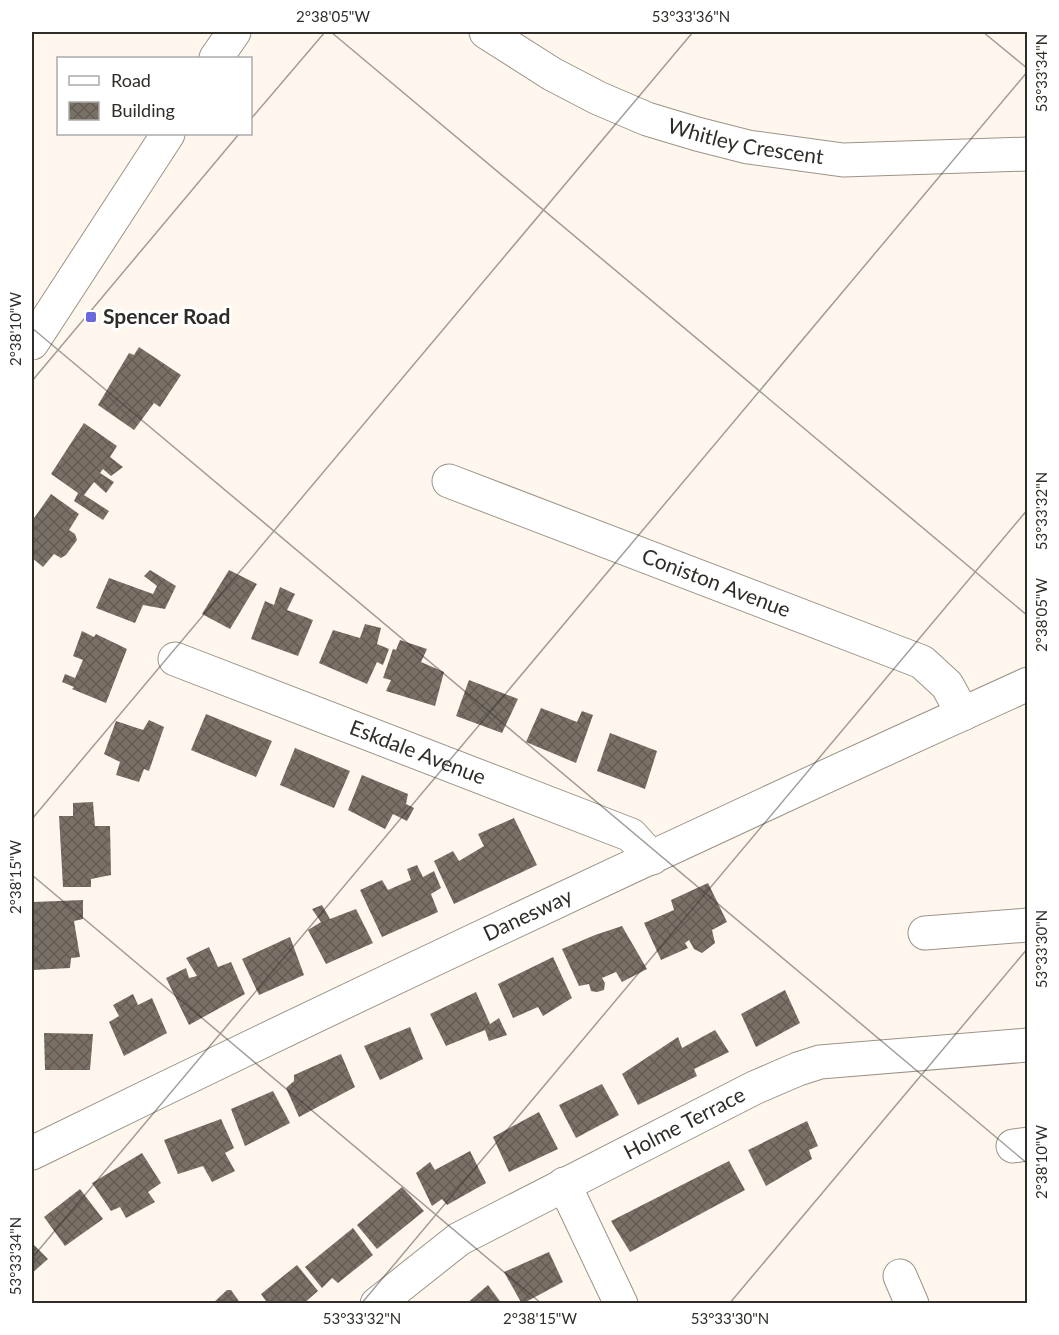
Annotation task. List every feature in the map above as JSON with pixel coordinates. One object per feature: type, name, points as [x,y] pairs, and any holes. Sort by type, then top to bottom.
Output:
[{"type":"street","points":[[217,57],[234,32]]},
{"type":"street","name":"Whitley Crescent","points":[[486,32],[552,74],[598,98],[646,119],[748,147],[843,160],[1028,154]]},
{"type":"street","points":[[32,343],[167,135]]},
{"type":"street","name":"Coniston Avenue","points":[[449,481],[922,662],[947,685],[963,714]]},
{"type":"street","name":"Eskdale Avenue","points":[[175,658],[631,835],[652,858]]},
{"type":"street","name":"Danesway","points":[[32,1153],[205,1067],[1028,684]]},
{"type":"street","points":[[925,933],[1028,925]]},
{"type":"street","name":"Holme Terrace","points":[[377,1304],[459,1239],[754,1088],[809,1065],[820,1062],[1028,1045]]},
{"type":"street","points":[[564,1184],[621,1304]]},
{"type":"building","points":[[139,347],[181,375],[160,407],[154,403],[134,430],[98,405],[129,353],[134,355]]},
{"type":"building","points":[[84,423],[117,446],[110,457],[123,467],[111,476],[103,469],[100,473],[114,482],[106,493],[94,482],[84,495],[109,511],[103,520],[74,501],[78,493],[51,474]]},
{"type":"building","points":[[51,494],[79,514],[69,530],[75,534],[77,540],[66,555],[61,558],[54,554],[43,567],[32,558],[32,521]]},
{"type":"building","points":[[150,570],[176,586],[165,609],[143,605],[135,623],[96,608],[109,578],[153,594],[157,586],[144,576]]},
{"type":"building","points":[[229,570],[257,584],[230,629],[202,614]]},
{"type":"building","points":[[280,587],[295,594],[287,610],[313,620],[298,656],[251,639],[265,601],[274,605]]},
{"type":"building","points":[[365,624],[381,628],[377,644],[389,649],[383,665],[377,662],[367,684],[319,663],[333,630],[360,638]]},
{"type":"building","points":[[82,631],[94,637],[96,634],[127,649],[106,703],[72,689],[74,687],[62,682],[65,674],[75,678],[83,660],[73,656]]},
{"type":"building","points":[[400,640],[427,649],[421,662],[444,672],[435,706],[386,691],[391,680],[383,678],[393,649],[396,650]]},
{"type":"building","points":[[469,680],[518,699],[502,733],[456,716]]},
{"type":"building","points":[[541,708],[577,722],[582,711],[593,715],[576,763],[526,742]]},
{"type":"building","points":[[206,714],[272,741],[256,777],[191,750]]},
{"type":"building","points":[[149,720],[164,727],[149,771],[144,769],[139,782],[116,775],[120,762],[104,754],[116,721],[143,730]]},
{"type":"building","points":[[610,733],[657,751],[645,789],[597,771]]},
{"type":"building","points":[[295,748],[350,771],[334,808],[280,785]]},
{"type":"building","points":[[362,775],[408,794],[406,804],[414,808],[407,821],[393,814],[385,829],[348,810]]},
{"type":"building","points":[[93,802],[95,826],[110,826],[111,875],[91,879],[91,887],[63,887],[59,816],[73,816],[73,803]]},
{"type":"building","points":[[514,818],[537,865],[454,904],[434,861],[453,851],[459,861],[484,846],[478,834]]},
{"type":"building","points":[[417,865],[423,877],[434,871],[441,888],[431,894],[438,912],[382,937],[360,890],[382,880],[388,890],[411,880],[407,869]]},
{"type":"building","points":[[708,883],[727,922],[712,930],[715,943],[702,953],[694,949],[689,940],[685,943],[688,948],[661,960],[644,923],[674,910],[671,900]]},
{"type":"building","points":[[83,900],[83,919],[74,921],[80,957],[71,958],[70,968],[33,970],[33,902]]},
{"type":"building","points":[[322,905],[330,919],[356,909],[373,943],[326,964],[308,930],[321,922],[312,909]]},
{"type":"building","points":[[622,926],[647,969],[622,982],[616,972],[602,978],[605,983],[604,990],[597,992],[591,991],[589,984],[579,986],[562,949]]},
{"type":"building","points":[[290,937],[304,975],[259,995],[242,959]]},
{"type":"building","points":[[209,947],[218,967],[231,962],[245,994],[189,1025],[166,978],[186,968],[189,978],[197,976],[186,958]]},
{"type":"building","points":[[553,957],[572,998],[543,1016],[538,1007],[513,1018],[498,984]]},
{"type":"building","points":[[785,990],[800,1023],[756,1047],[741,1014]]},
{"type":"building","points":[[476,992],[490,1024],[499,1018],[507,1035],[489,1041],[485,1030],[446,1046],[430,1014]]},
{"type":"building","points":[[133,994],[138,1005],[152,998],[167,1033],[124,1056],[109,1022],[119,1016],[113,1005]]},
{"type":"building","points":[[410,1027],[423,1059],[380,1080],[364,1046]]},
{"type":"building","points":[[715,1030],[729,1052],[694,1069],[697,1076],[638,1105],[622,1074],[678,1037],[682,1048]]},
{"type":"building","points":[[44,1033],[93,1034],[90,1070],[45,1070]]},
{"type":"building","points":[[341,1054],[355,1087],[299,1117],[286,1088],[294,1081],[294,1075]]},
{"type":"building","points":[[602,1084],[619,1115],[576,1138],[559,1105]]},
{"type":"building","points":[[273,1091],[290,1123],[245,1146],[231,1109]]},
{"type":"building","points":[[539,1112],[558,1149],[509,1172],[493,1137]]},
{"type":"building","points":[[221,1119],[234,1148],[225,1153],[235,1171],[212,1182],[203,1166],[178,1174],[164,1140]]},
{"type":"building","points":[[807,1121],[818,1146],[809,1150],[812,1159],[766,1186],[748,1150]]},
{"type":"building","points":[[470,1151],[486,1183],[447,1205],[442,1199],[432,1206],[416,1173],[430,1162],[435,1170]]},
{"type":"building","points":[[142,1153],[161,1183],[148,1192],[155,1202],[126,1218],[120,1207],[111,1211],[92,1183]]},
{"type":"building","points":[[729,1161],[745,1190],[630,1252],[611,1221]]},
{"type":"building","points":[[402,1187],[424,1211],[377,1249],[357,1225]]},
{"type":"building","points":[[80,1189],[103,1219],[65,1246],[44,1217]]},
{"type":"building","points":[[353,1228],[373,1255],[338,1283],[332,1278],[322,1288],[305,1267]]},
{"type":"building","points":[[32,1243],[48,1259],[32,1273]]},
{"type":"building","points":[[549,1252],[563,1282],[522,1304],[504,1272]]},
{"type":"building","points":[[297,1265],[318,1291],[303,1304],[268,1304],[261,1294]]},
{"type":"building","points":[[488,1285],[502,1304],[466,1304]]},
{"type":"building","points":[[227,1290],[231,1290],[241,1304],[212,1304]]},
{"type":"place","name":"Spencer Road","points":[[91,317]]}]
